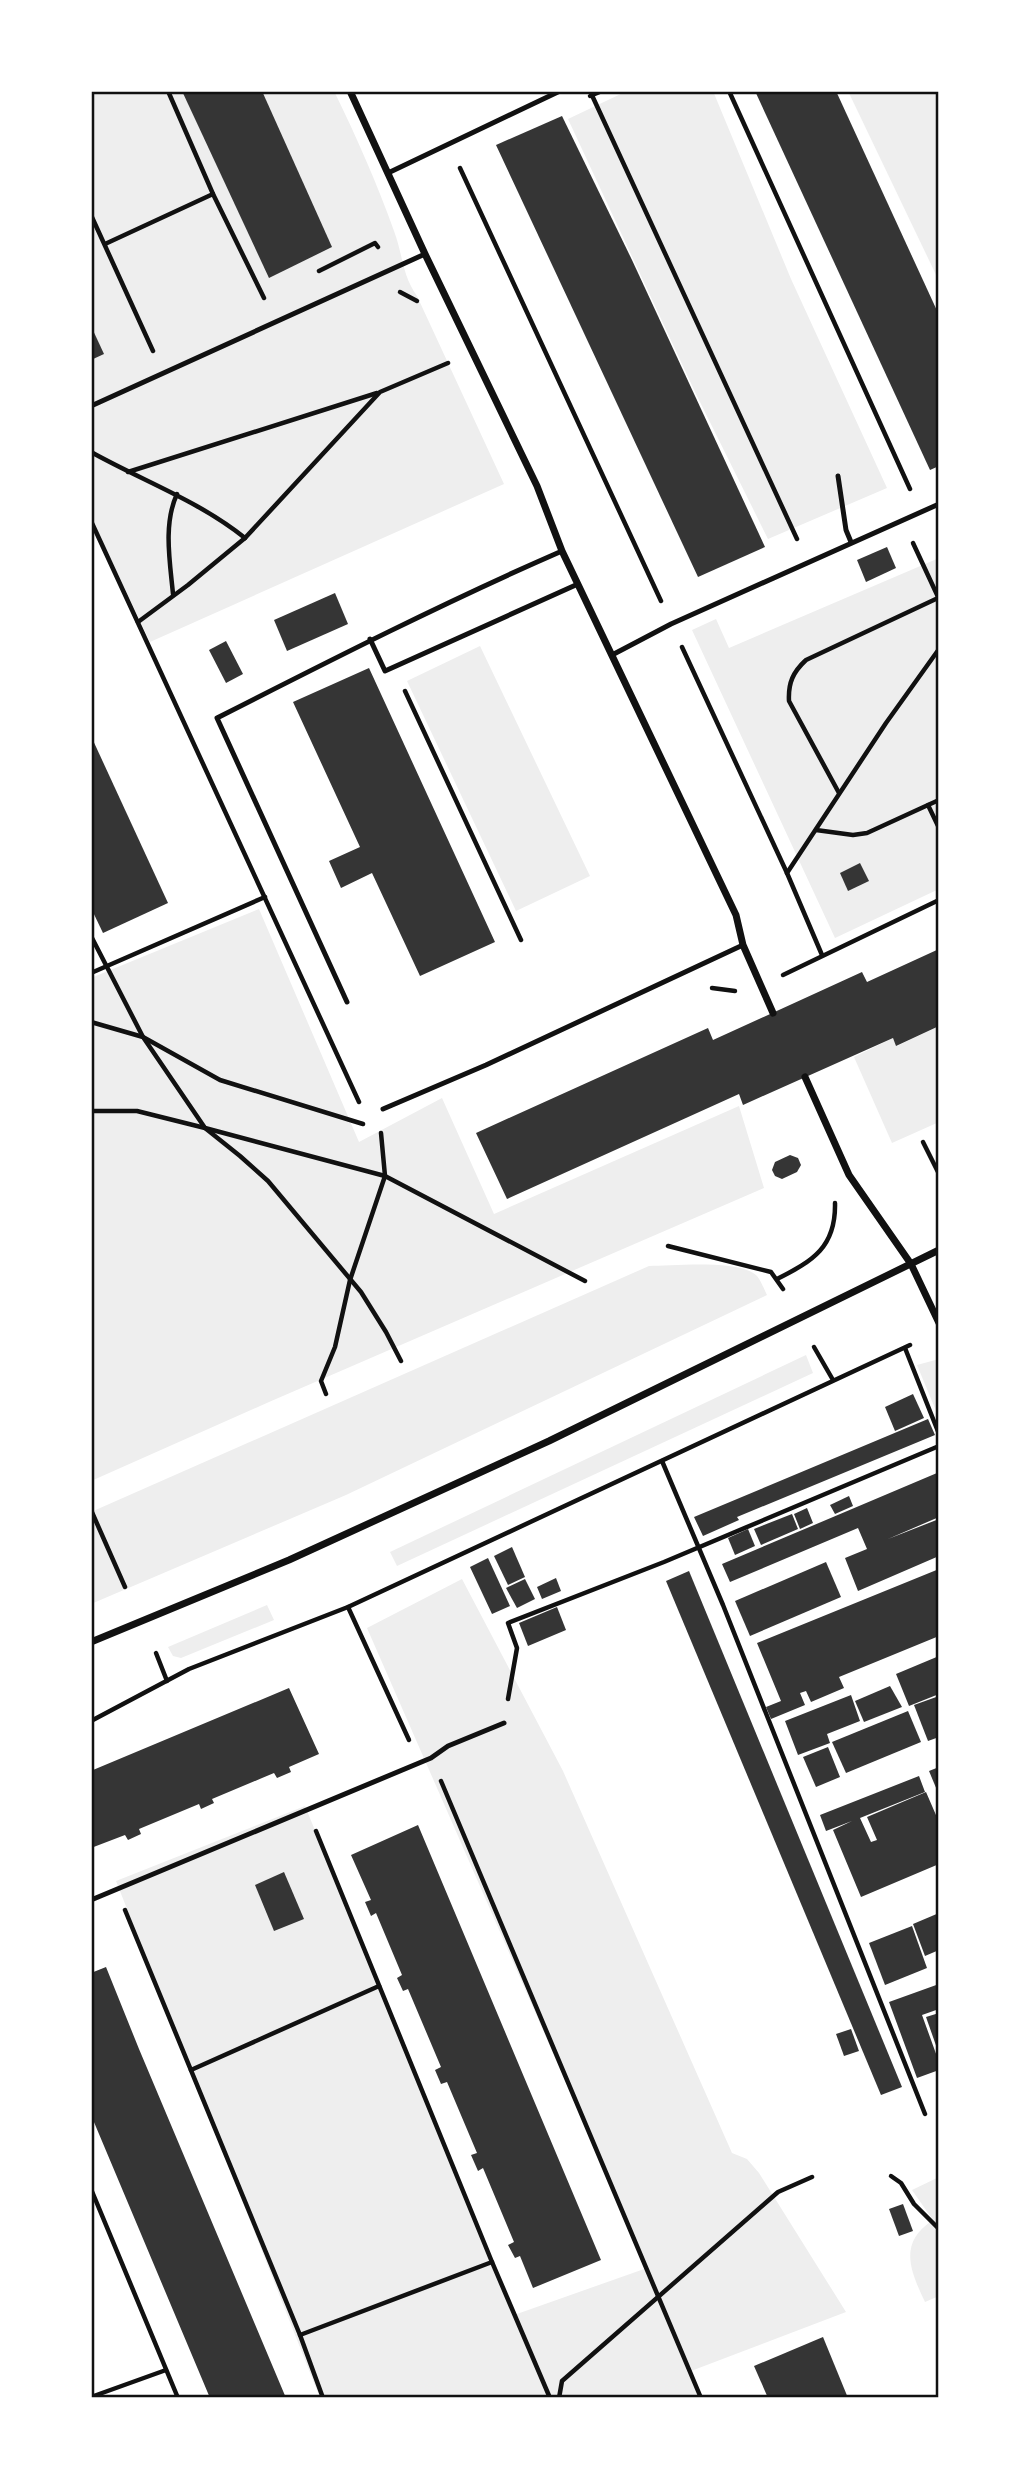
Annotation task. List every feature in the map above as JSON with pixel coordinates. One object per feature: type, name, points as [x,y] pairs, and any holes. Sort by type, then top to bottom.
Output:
[{"type":"street","points":[[350,91],[537,486],[562,551],[736,915],[743,945],[773,1013]]},
{"type":"street","points":[[805,1077],[849,1175],[911,1264],[939,1323]]},
{"type":"street","points":[[91,1642],[300,1555],[485,1471],[939,1250]]},
{"type":"lane","points":[[388,173],[560,91]]},
{"type":"lane","points":[[91,406],[425,254]]},
{"type":"lane","points":[[838,476],[846,530],[851,542]]},
{"type":"lane","points":[[612,655],[671,624],[939,504]]},
{"type":"lane","points":[[347,1002],[217,718],[370,639],[562,551]]},
{"type":"lane","points":[[370,639],[385,671],[578,584]]},
{"type":"lane","points":[[383,1110],[743,945]]},
{"type":"lane","points":[[91,1900],[308,1811],[504,1723]]},
{"type":"path","points":[[168,91],[263,299],[275,293]]},
{"type":"path","points":[[590,91],[809,562]]},
{"type":"path","points":[[729,91],[914,496]]},
{"type":"path","points":[[448,145],[787,873],[822,956]]},
{"type":"path","points":[[104,244],[213,194]]},
{"type":"path","points":[[91,215],[162,373]]},
{"type":"path","points":[[311,275],[375,243],[397,291],[418,301]]},
{"type":"path","points":[[128,472],[380,392],[456,359]]},
{"type":"path","points":[[138,622],[245,538],[380,392]]},
{"type":"path","points":[[91,452],[177,494],[226,522],[245,538]]},
{"type":"path","points":[[173,595],[169,543],[171,507],[177,494]]},
{"type":"path","points":[[839,793],[789,701],[789,683],[806,660],[939,599],[903,520]]},
{"type":"path","points":[[91,521],[359,1102]]},
{"type":"path","points":[[787,873],[886,723],[939,649]]},
{"type":"path","points":[[394,668],[521,940]]},
{"type":"path","points":[[816,830],[853,835],[867,833],[939,800]]},
{"type":"path","points":[[928,805],[939,828]]},
{"type":"path","points":[[91,973],[265,897]]},
{"type":"path","points":[[761,989],[822,956],[939,900]]},
{"type":"path","points":[[91,936],[142,1037],[205,1128],[268,1181],[376,1313],[401,1361]]},
{"type":"path","points":[[91,1022],[142,1037],[220,1080],[370,1126],[365,1114]]},
{"type":"path","points":[[326,1394],[321,1381],[335,1347],[350,1280],[385,1176],[380,1140],[383,1110]]},
{"type":"path","points":[[91,1111],[137,1111],[385,1176],[585,1281]]},
{"type":"path","points":[[375,1133],[380,1140]]},
{"type":"path","points":[[923,1142],[939,1174]]},
{"type":"path","points":[[777,1279],[807,1264],[827,1245],[835,1219],[835,1193]]},
{"type":"path","points":[[668,1246],[771,1272],[783,1289]]},
{"type":"path","points":[[91,1721],[189,1669],[348,1607],[908,1346],[939,1434]]},
{"type":"path","points":[[814,1347],[833,1380]]},
{"type":"path","points":[[504,1723],[517,1648],[508,1623],[568,1598],[590,1592],[939,1446]]},
{"type":"path","points":[[662,1461],[733,1631],[925,2114]]},
{"type":"path","points":[[91,1510],[125,1587]]},
{"type":"path","points":[[348,1607],[419,1762]]},
{"type":"path","points":[[156,1653],[167,1681]]},
{"type":"path","points":[[431,1758],[701,2398]]},
{"type":"path","points":[[308,1811],[550,2398]]},
{"type":"path","points":[[117,1890],[300,2335],[323,2398]]},
{"type":"path","points":[[191,2070],[379,1986]]},
{"type":"path","points":[[891,2176],[901,2183],[914,2204],[939,2229]]},
{"type":"path","points":[[559,2398],[562,2381],[778,2192],[812,2177]]},
{"type":"path","points":[[91,2189],[178,2398]]},
{"type":"path","points":[[300,2335],[492,2262]]},
{"type":"path","points":[[91,2397],[166,2370]]},
{"type":"shaded area","points":[[91,91],[334,91],[381,195],[408,280],[504,484],[150,642],[91,517]]},
{"type":"shaded area","points":[[627,91],[713,91],[791,279],[887,488],[768,539],[695,392],[568,119]]},
{"type":"shaded area","points":[[848,91],[939,91],[939,281]]},
{"type":"shaded area","points":[[939,558],[939,889],[835,938],[692,630],[716,619],[729,648]]},
{"type":"shaded area","points":[[480,646],[590,876],[516,911],[407,681]]},
{"type":"shaded area","points":[[259,909],[359,1142],[442,1098],[494,1214],[739,1106],[764,1188],[91,1481],[91,978]]},
{"type":"shaded area","points":[[939,1026],[939,1122],[892,1143],[854,1057],[893,1038],[897,1046]]},
{"type":"shaded area","points":[[649,1266],[737,1267],[757,1276],[767,1295],[346,1495],[91,1604],[91,1512]]},
{"type":"shaded area","points":[[806,1355],[813,1373],[397,1566],[390,1552]]},
{"type":"shaded area","points":[[939,1359],[939,1418],[917,1365]]},
{"type":"shaded area","points":[[462,1579],[563,1771],[732,2153],[747,2159],[759,2173],[846,2312],[691,2371],[701,2398],[320,2398],[116,1881],[305,1806],[514,2315],[647,2268],[367,1628]]},
{"type":"shaded area","points":[[267,1605],[274,1620],[181,1658],[173,1656],[168,1647]]},
{"type":"shaded area","points":[[939,2177],[939,2296],[925,2302],[910,2258],[915,2238],[933,2220],[912,2190]]},
{"type":"building","points":[[182,91],[262,91],[332,247],[269,278]]},
{"type":"building","points":[[755,91],[836,91],[939,315],[939,466],[930,470]]},
{"type":"building","points":[[562,116],[765,547],[698,577],[496,145]]},
{"type":"building","points":[[91,326],[104,354],[91,360]]},
{"type":"building","points":[[887,547],[896,568],[866,582],[857,560]]},
{"type":"building","points":[[335,593],[348,624],[287,651],[274,620]]},
{"type":"building","points":[[226,641],[243,674],[226,683],[209,650]]},
{"type":"building","points":[[369,668],[495,942],[420,976],[372,873],[341,888],[329,861],[360,847],[293,702]]},
{"type":"building","points":[[91,736],[168,903],[103,933],[91,908]]},
{"type":"building","points":[[860,863],[869,881],[848,891],[840,873]]},
{"type":"building","points":[[939,949],[939,1026],[896,1046],[893,1038],[743,1105],[739,1094],[507,1199],[476,1133],[708,1028],[713,1040],[862,972],[867,982]]},
{"type":"building","points":[[790,1155],[798,1158],[801,1165],[797,1172],[782,1179],[775,1176],[772,1170],[775,1162]]},
{"type":"building","points":[[913,1394],[924,1418],[895,1431],[885,1407]]},
{"type":"building","points":[[928,1419],[935,1435],[737,1517],[739,1520],[703,1536],[694,1517]]},
{"type":"building","points":[[937,1473],[939,1517],[888,1539],[939,1519],[939,1556],[858,1591],[845,1558],[867,1549],[858,1528],[730,1582],[722,1564]]},
{"type":"building","points":[[849,1496],[853,1506],[835,1514],[830,1505]]},
{"type":"building","points":[[807,1508],[813,1523],[800,1529],[794,1514]]},
{"type":"building","points":[[792,1514],[798,1529],[761,1545],[754,1529]]},
{"type":"building","points":[[748,1529],[755,1546],[735,1555],[728,1538]]},
{"type":"building","points":[[512,1547],[525,1577],[508,1585],[494,1556]]},
{"type":"building","points":[[488,1558],[510,1606],[492,1614],[470,1567]]},
{"type":"building","points":[[826,1562],[841,1597],[750,1636],[735,1601]]},
{"type":"building","points":[[939,1569],[939,1636],[839,1677],[844,1688],[811,1702],[806,1691],[800,1693],[805,1705],[771,1719],[766,1707],[781,1701],[757,1643]]},
{"type":"building","points":[[689,1571],[902,2087],[881,2095],[666,1581]]},
{"type":"building","points":[[556,1578],[561,1591],[542,1599],[537,1587]]},
{"type":"building","points":[[525,1579],[535,1599],[517,1608],[506,1588]]},
{"type":"building","points":[[557,1607],[566,1630],[528,1646],[519,1623]]},
{"type":"building","points":[[939,1656],[939,1694],[909,1706],[896,1674]]},
{"type":"building","points":[[890,1686],[902,1707],[864,1722],[855,1701]]},
{"type":"building","points":[[289,1688],[319,1754],[289,1767],[291,1772],[277,1778],[274,1773],[212,1799],[214,1803],[201,1809],[199,1804],[139,1829],[141,1834],[128,1840],[125,1835],[91,1848],[91,1764],[93,1770]]},
{"type":"building","points":[[851,1695],[860,1721],[827,1734],[830,1743],[798,1755],[785,1721]]},
{"type":"building","points":[[939,1696],[939,1737],[928,1741],[914,1705]]},
{"type":"building","points":[[908,1711],[921,1742],[846,1773],[832,1742]]},
{"type":"building","points":[[828,1747],[840,1777],[816,1787],[803,1757]]},
{"type":"building","points":[[939,1767],[939,1795],[929,1771]]},
{"type":"building","points":[[919,1776],[925,1792],[860,1818],[871,1842],[877,1840],[867,1817],[926,1792],[939,1822],[939,1864],[861,1897],[833,1830],[852,1821],[826,1831],[820,1815]]},
{"type":"building","points":[[418,1825],[601,2260],[533,2288],[520,2256],[515,2258],[508,2245],[514,2242],[483,2168],[478,2171],[471,2155],[477,2153],[447,2082],[441,2084],[435,2070],[441,2067],[408,1989],[403,1991],[397,1978],[402,1975],[376,1913],[371,1916],[365,1902],[371,1900],[351,1855]]},
{"type":"building","points":[[284,1872],[304,1919],[274,1931],[255,1885]]},
{"type":"building","points":[[939,1913],[939,1950],[925,1956],[913,1924]]},
{"type":"building","points":[[912,1926],[927,1968],[885,1985],[869,1943]]},
{"type":"building","points":[[106,1967],[286,2398],[210,2398],[91,2115],[91,1973]]},
{"type":"building","points":[[939,1984],[939,2009],[922,2015],[939,2062],[939,2070],[917,2078],[889,2002]]},
{"type":"building","points":[[939,2013],[939,2054],[926,2017]]},
{"type":"building","points":[[851,2029],[859,2051],[844,2056],[836,2034]]},
{"type":"building","points":[[903,2204],[913,2231],[899,2236],[889,2209]]},
{"type":"building","points":[[823,2337],[848,2398],[768,2398],[754,2366]]}]
